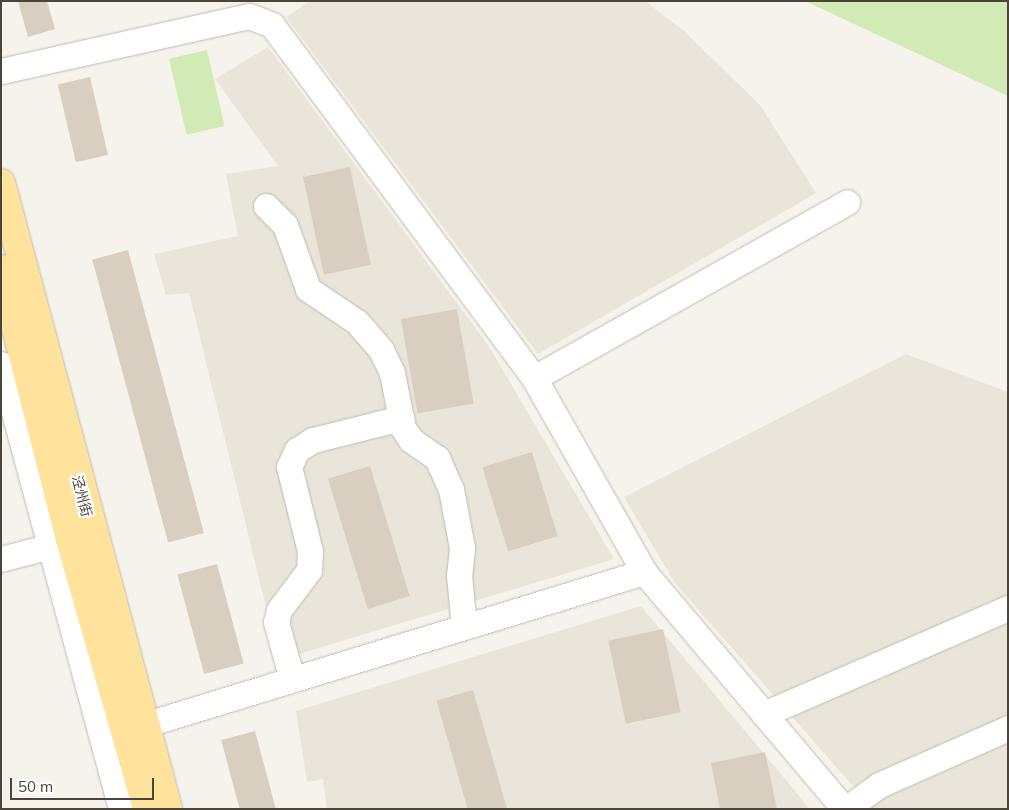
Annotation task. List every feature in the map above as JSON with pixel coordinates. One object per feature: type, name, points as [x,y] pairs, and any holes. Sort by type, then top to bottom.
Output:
[{"type":"main road","name":"泾州街","points":[[1,183],[71,540],[146,724],[168,809]]},
{"type":"main road","name":"泾州街","points":[[1,269],[71,540],[147,809]]},
{"type":"street","points":[[1,71],[249,16],[272,25],[534,378],[644,572],[845,809],[879,785],[1008,728]]},
{"type":"street","points":[[534,378],[847,202]]},
{"type":"street","points":[[266,206],[285,225],[308,289],[357,322],[381,350],[392,373],[401,418],[411,440],[437,458],[451,489],[462,548],[460,575],[464,627]]},
{"type":"street","points":[[1,364],[71,540],[121,809]]},
{"type":"street","points":[[292,679],[276,622],[279,610],[309,570],[310,552],[289,467],[297,450],[313,440],[401,418]]},
{"type":"street","points":[[1,559],[71,540]]},
{"type":"street","points":[[146,724],[644,572]]},
{"type":"street","points":[[764,714],[1008,608]]},
{"type":"shaded area","points":[[310,1],[645,1],[684,31],[760,105],[816,193],[538,354],[286,17]]},
{"type":"shaded area","points":[[268,47],[488,345],[614,559],[279,660],[189,293],[166,295],[154,254],[238,236],[226,174],[278,166],[215,79]]},
{"type":"shaded area","points":[[906,354],[1008,392],[1008,809],[873,809],[675,583],[624,497]]},
{"type":"shaded area","points":[[641,606],[810,809],[327,809],[323,779],[307,782],[296,711]]},
{"type":"green space","points":[[805,1],[1008,1],[1008,96]]},
{"type":"green space","points":[[207,50],[225,126],[187,135],[169,59]]},
{"type":"building","points":[[18,1],[47,1],[55,29],[28,37]]},
{"type":"building","points":[[90,77],[108,155],[76,162],[58,84]]},
{"type":"building","points":[[350,167],[371,265],[324,275],[303,177]]},
{"type":"building","points":[[128,250],[204,533],[168,543],[92,260]]},
{"type":"building","points":[[457,309],[474,404],[418,413],[401,319]]},
{"type":"building","points":[[532,452],[558,536],[508,551],[482,467]]},
{"type":"building","points":[[370,466],[410,596],[368,609],[328,479]]},
{"type":"building","points":[[217,564],[244,663],[204,674],[177,575]]},
{"type":"building","points":[[663,629],[681,712],[626,724],[608,641]]},
{"type":"building","points":[[473,690],[507,809],[468,809],[436,700]]},
{"type":"building","points":[[255,731],[276,809],[240,809],[221,740]]},
{"type":"building","points":[[765,752],[777,809],[720,809],[711,763]]}]
